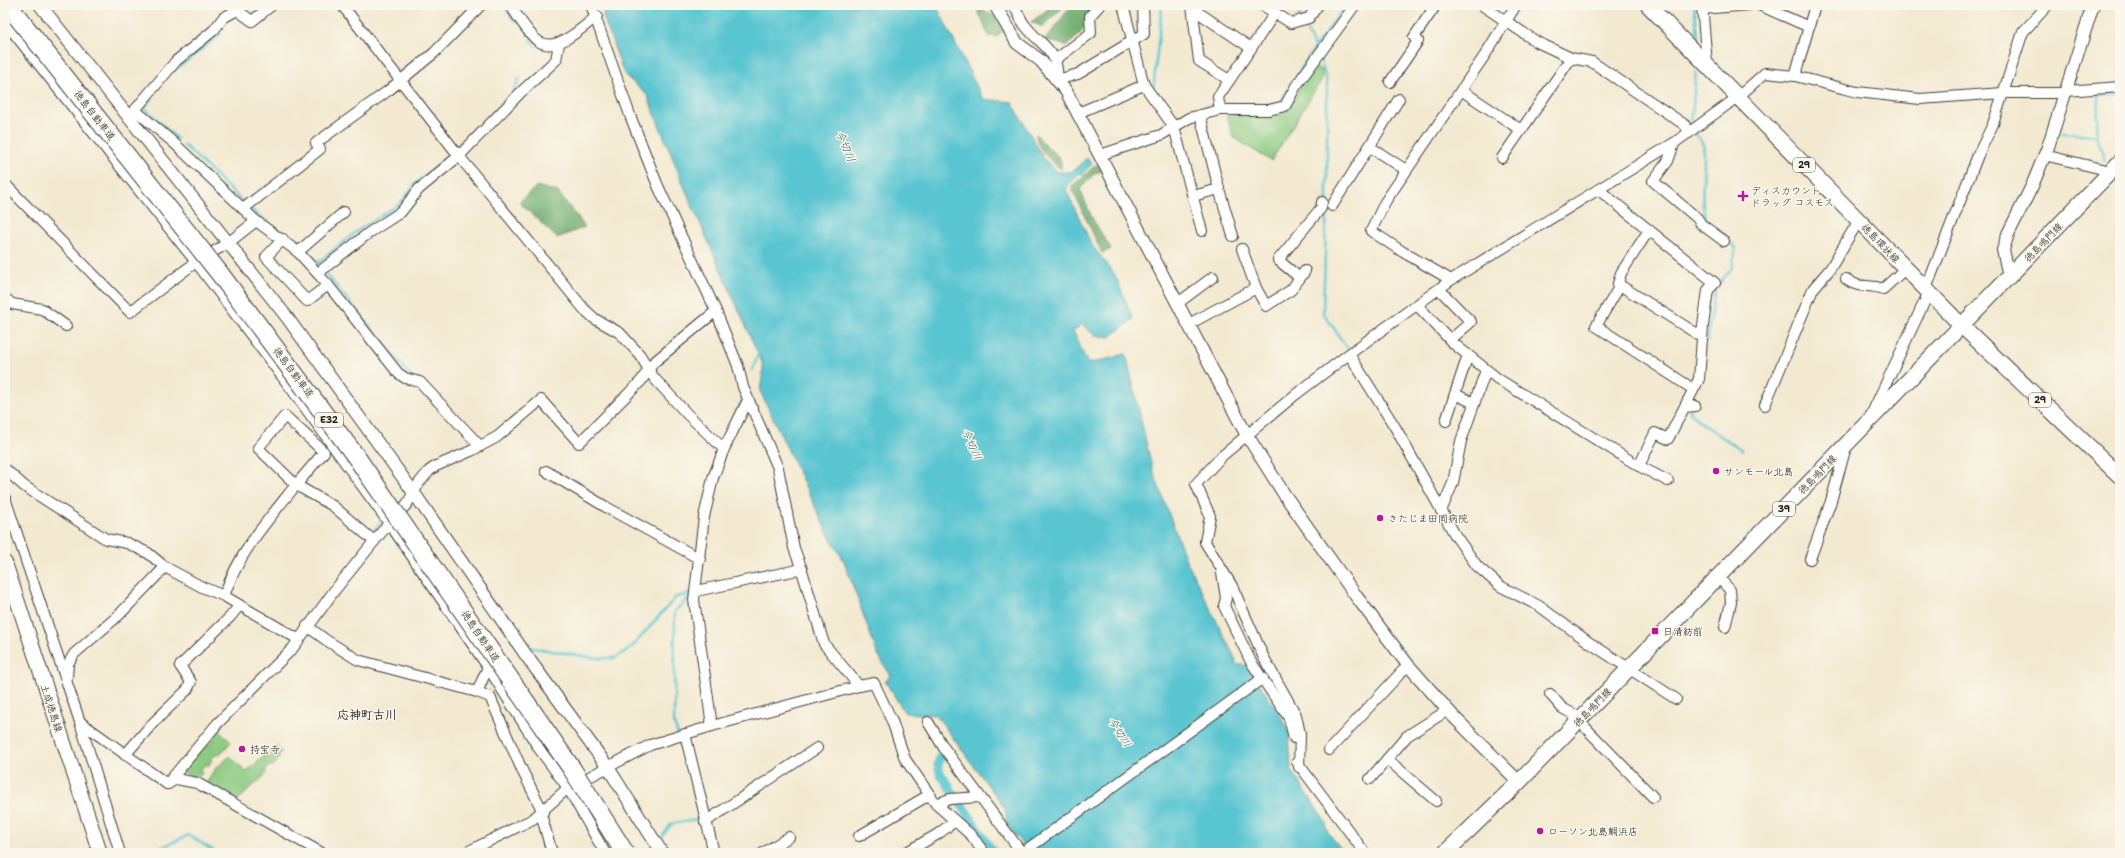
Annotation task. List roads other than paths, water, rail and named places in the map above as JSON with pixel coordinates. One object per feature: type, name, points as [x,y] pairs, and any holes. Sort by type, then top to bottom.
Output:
[{"type":"highway","name":"徳島自動車道","points":[[8,5],[220,274],[358,458],[572,769],[625,853]]},
{"type":"main road","name":"徳島環状線","points":[[1648,5],[1961,325],[2120,476]]},
{"type":"main road","name":"徳島鳴門線","points":[[1445,853],[1519,782],[2008,276],[2116,167]]},
{"type":"main road","name":"土成徳島線","points":[[5,563],[100,853]]},
{"type":"street","points":[[40,5],[132,115],[228,243],[286,316],[414,493],[528,658],[607,766],[658,847]]},
{"type":"street","points":[[132,115],[176,61],[214,30],[223,18],[237,10],[252,21],[272,5]]},
{"type":"street","points":[[342,5],[457,153],[584,309],[595,319],[620,332],[640,355],[654,378],[687,414],[722,447]]},
{"type":"street","points":[[246,207],[320,149],[316,143],[434,53],[482,5]]},
{"type":"street","points":[[510,5],[538,41],[544,44],[559,44],[597,16]]},
{"type":"street","points":[[592,5],[631,118],[655,180],[716,311],[738,366],[743,388],[778,468],[794,548],[802,569],[824,644],[859,686]]},
{"type":"street","points":[[995,5],[1017,43],[1041,61],[1066,91],[1247,435],[1284,494],[1356,596],[1408,665],[1448,710],[1519,782]]},
{"type":"street","points":[[1014,5],[1024,24],[1052,53],[1058,67],[1057,80]]},
{"type":"street","points":[[1055,60],[1091,33],[1090,16],[1100,5]]},
{"type":"street","points":[[1123,5],[1144,85],[1174,127],[1202,231]]},
{"type":"street","points":[[1057,80],[1078,74],[1144,34],[1143,5]]},
{"type":"street","points":[[1262,5],[1291,23],[1309,18],[1318,5]]},
{"type":"street","points":[[1100,155],[1161,135],[1189,118],[1200,115],[1220,110],[1269,110],[1285,106],[1296,86],[1355,5]]},
{"type":"street","points":[[1390,82],[1418,41],[1414,37],[1436,5]]},
{"type":"street","points":[[1482,5],[1538,42],[1571,58],[1592,62],[1684,125],[1689,133]]},
{"type":"street","points":[[1451,280],[1371,231],[1385,202],[1461,90],[1516,5]]},
{"type":"street","points":[[1707,64],[1702,7],[1749,5]]},
{"type":"street","points":[[1759,5],[1809,27]]},
{"type":"street","points":[[1795,76],[1815,5]]},
{"type":"street","points":[[1869,420],[1927,290],[1975,162],[1993,124],[2023,32],[2048,5]]},
{"type":"street","points":[[2008,276],[2003,257],[2004,245],[2032,186],[2044,155],[2066,92],[2093,5]]},
{"type":"street","points":[[1192,7],[1251,48]]},
{"type":"street","points":[[1192,7],[1199,61],[1229,80]]},
{"type":"street","points":[[1220,110],[1218,97],[1275,13]]},
{"type":"street","points":[[5,22],[196,262],[293,390],[389,523],[488,667],[540,750],[568,788],[605,853]]},
{"type":"street","points":[[321,270],[370,232],[401,212],[419,190],[556,60],[559,44]]},
{"type":"street","points":[[1502,158],[1571,58]]},
{"type":"street","points":[[1298,766],[1300,734],[1296,715],[1264,658],[1232,586],[1206,542],[1210,516],[1196,484],[1222,456],[1294,395],[1451,280],[1674,144],[1738,97],[1764,73],[1795,76],[1857,92],[1920,99],[2066,92],[2120,87]]},
{"type":"street","points":[[1078,113],[1144,85]]},
{"type":"street","points":[[1461,90],[1521,130]]},
{"type":"street","points":[[1332,206],[1400,99]]},
{"type":"street","points":[[132,115],[174,143],[246,207],[256,221],[283,239],[301,248],[321,270],[328,285],[398,373],[420,382],[480,446]]},
{"type":"street","points":[[1200,115],[1233,236]]},
{"type":"street","points":[[1674,144],[1668,161],[1653,181],[1697,218],[1701,224],[1724,241]]},
{"type":"street","points":[[1370,147],[1406,170]]},
{"type":"street","points":[[2044,155],[2116,167]]},
{"type":"street","points":[[5,184],[130,312],[196,262],[228,243],[256,221]]},
{"type":"street","points":[[1193,196],[1219,189]]},
{"type":"street","points":[[1599,190],[1715,283],[1708,290],[1702,337],[1699,379],[1693,389],[1690,407],[1668,439],[1655,433],[1639,466]]},
{"type":"street","points":[[1242,249],[1256,288],[1266,306],[1291,290],[1302,274],[1278,260],[1321,208],[1322,202]]},
{"type":"street","points":[[301,248],[344,212]]},
{"type":"street","points":[[1765,405],[1814,289],[1830,269],[1858,220]]},
{"type":"street","points":[[1648,230],[1621,273],[1618,289],[1596,326],[1693,389]]},
{"type":"street","points":[[283,239],[266,257],[307,301],[328,285]]},
{"type":"street","points":[[1846,279],[1855,286],[1874,285],[1883,289],[1906,268]]},
{"type":"street","points":[[1178,303],[1213,277]]},
{"type":"street","points":[[1618,284],[1702,337]]},
{"type":"street","points":[[1189,324],[1256,288]]},
{"type":"street","points":[[1439,289],[1471,322],[1450,340]]},
{"type":"street","points":[[5,298],[12,304],[42,309],[66,326]]},
{"type":"street","points":[[1417,305],[1450,340],[1486,370],[1537,404],[1639,466],[1668,481]]},
{"type":"street","points":[[166,784],[217,724],[293,648],[307,626],[374,541],[407,504],[419,483],[436,466],[497,437],[542,400],[579,443],[641,381],[659,358],[716,311]]},
{"type":"street","points":[[1349,354],[1395,427],[1441,511],[1477,566],[1494,581],[1539,606],[1629,669],[1676,699]]},
{"type":"street","points":[[1446,421],[1468,355]]},
{"type":"street","points":[[1441,511],[1453,483],[1461,441],[1486,370]]},
{"type":"street","points":[[1455,394],[1474,403]]},
{"type":"street","points":[[712,726],[695,610],[697,558],[704,517],[722,447],[748,400]]},
{"type":"street","points":[[224,596],[232,572],[260,529],[296,485],[324,452],[285,416],[258,448],[296,485],[333,506],[374,541]]},
{"type":"street","points":[[1810,559],[1831,501],[1847,443]]},
{"type":"street","points":[[5,469],[24,486],[106,540],[127,543],[148,553],[164,567],[202,587],[224,596],[298,639]]},
{"type":"street","points":[[546,471],[606,507],[697,558]]},
{"type":"street","points":[[5,498],[80,722],[120,853]]},
{"type":"street","points":[[66,682],[68,664],[74,654],[119,615],[164,567]]},
{"type":"street","points":[[696,591],[802,569]]},
{"type":"street","points":[[1222,571],[1226,598],[1224,606],[1251,662],[1292,725],[1294,756],[1298,766],[1365,853]]},
{"type":"street","points":[[1718,577],[1730,590],[1731,603],[1725,627]]},
{"type":"street","points":[[125,755],[152,724],[187,690],[191,682],[180,666],[230,617],[239,606]]},
{"type":"street","points":[[307,626],[358,660],[478,692],[490,697],[542,813],[552,853]]},
{"type":"street","points":[[1329,750],[1408,665]]},
{"type":"street","points":[[478,692],[488,667]]},
{"type":"street","points":[[928,722],[944,748],[1023,852],[1261,679]]},
{"type":"street","points":[[465,853],[542,813],[568,788],[607,766],[650,745],[712,726],[874,683],[888,710],[905,759],[936,804],[972,836],[982,853]]},
{"type":"street","points":[[1550,694],[1559,710],[1580,719],[1653,797]]},
{"type":"street","points":[[1370,779],[1407,736],[1448,710]]},
{"type":"street","points":[[80,722],[166,784]]},
{"type":"street","points":[[680,735],[714,853]]},
{"type":"street","points":[[705,822],[817,748]]},
{"type":"street","points":[[1387,759],[1436,801]]},
{"type":"street","points":[[166,784],[176,779],[197,783],[322,853]]},
{"type":"street","points":[[859,836],[929,795]]},
{"type":"street","points":[[936,804],[950,800],[980,797]]},
{"type":"street","points":[[905,853],[938,834],[955,821]]},
{"type":"street","points":[[763,853],[789,838]]},
{"type":"water","name":"今切川","points":[[604,5],[936,5],[983,99],[1012,102],[1044,159],[1058,172],[1072,172],[1087,158],[1092,164],[1082,174],[1080,173],[1070,182],[1066,190],[1092,245],[1115,275],[1133,319],[1110,337],[1094,335],[1082,324],[1073,331],[1088,364],[1126,354],[1152,468],[1186,560],[1236,660],[1235,664],[1248,666],[1283,720],[1289,732],[1291,769],[1326,823],[1327,831],[1344,853],[1029,853],[1007,824],[1005,808],[936,715],[905,713],[885,681],[891,676],[877,653],[844,561],[827,532],[761,393],[763,365],[688,196],[647,95],[624,74],[603,16]]},
{"type":"waterway","points":[[503,5],[514,20]]},
{"type":"waterway","points":[[1153,91],[1162,5]]},
{"type":"waterway","points":[[1295,5],[1301,18]]},
{"type":"waterway","points":[[1296,77],[1316,46],[1346,5]]},
{"type":"waterway","points":[[1694,5],[1699,43]]},
{"type":"waterway","points":[[1303,23],[1317,53]]},
{"type":"waterway","points":[[173,72],[221,34]]},
{"type":"waterway","points":[[530,40],[535,46]]},
{"type":"waterway","points":[[1320,57],[1327,82],[1327,197],[1323,312],[1347,348]]},
{"type":"waterway","points":[[1691,126],[1696,72]]},
{"type":"waterway","points":[[486,121],[514,91],[519,79]]},
{"type":"waterway","points":[[1222,103],[1269,105],[1281,101],[1287,91]]},
{"type":"waterway","points":[[2105,161],[2097,137],[2098,95],[2120,94]]},
{"type":"waterway","points":[[152,97],[144,108],[177,139]]},
{"type":"waterway","points":[[1169,112],[1176,120],[1185,113],[1217,104]]},
{"type":"waterway","points":[[1119,141],[1166,127]]},
{"type":"waterway","points":[[1695,132],[1703,145],[1703,208],[1710,225]]},
{"type":"waterway","points":[[2063,133],[2098,135]]},
{"type":"waterway","points":[[458,149],[469,139]]},
{"type":"waterway","points":[[184,145],[245,204]]},
{"type":"waterway","points":[[321,267],[318,263],[357,231],[398,205],[415,184],[454,152]]},
{"type":"waterway","points":[[249,207],[258,216],[301,246]]},
{"type":"waterway","points":[[1718,285],[1732,268],[1736,248],[1727,240]]},
{"type":"waterway","points":[[305,249],[318,263]]},
{"type":"waterway","points":[[324,271],[410,375]]},
{"type":"waterway","points":[[1707,341],[1715,289]]},
{"type":"waterway","points":[[752,371],[759,352]]},
{"type":"waterway","points":[[417,386],[434,404]]},
{"type":"waterway","points":[[734,417],[742,401]]},
{"type":"waterway","points":[[1690,409],[1690,413],[1704,425],[1742,450]]},
{"type":"waterway","points":[[418,476],[433,460],[471,442]]},
{"type":"waterway","points":[[374,531],[379,524]]},
{"type":"waterway","points":[[528,647],[595,658],[615,658],[631,648],[676,597],[690,594]]},
{"type":"waterway","points":[[678,735],[674,723],[675,611],[690,597]]},
{"type":"waterway","points":[[680,739],[688,769]]},
{"type":"waterway","points":[[940,757],[938,764],[940,773],[994,853]]},
{"type":"waterway","points":[[693,789],[708,849]]},
{"type":"waterway","points":[[659,841],[671,824],[700,819]]},
{"type":"waterway","points":[[149,853],[189,835],[217,853]]},
{"type":"waterway","points":[[649,853],[654,846]]},
{"type":"place","name":"ディスカウント ドラッグ コスモス","points":[[1743,196]]},
{"type":"place","name":"サンモール北島","points":[[1716,471]]},
{"type":"place","name":"きたじま田岡病院","points":[[1380,518]]},
{"type":"place","name":"日清紡前","points":[[1655,631]]},
{"type":"place","name":"持宝寺","points":[[242,749]]},
{"type":"place","name":"ローソン北島鯛浜店","points":[[1540,831]]},
{"type":"district","name":"応神町古川","points":[[367,715]]}]
